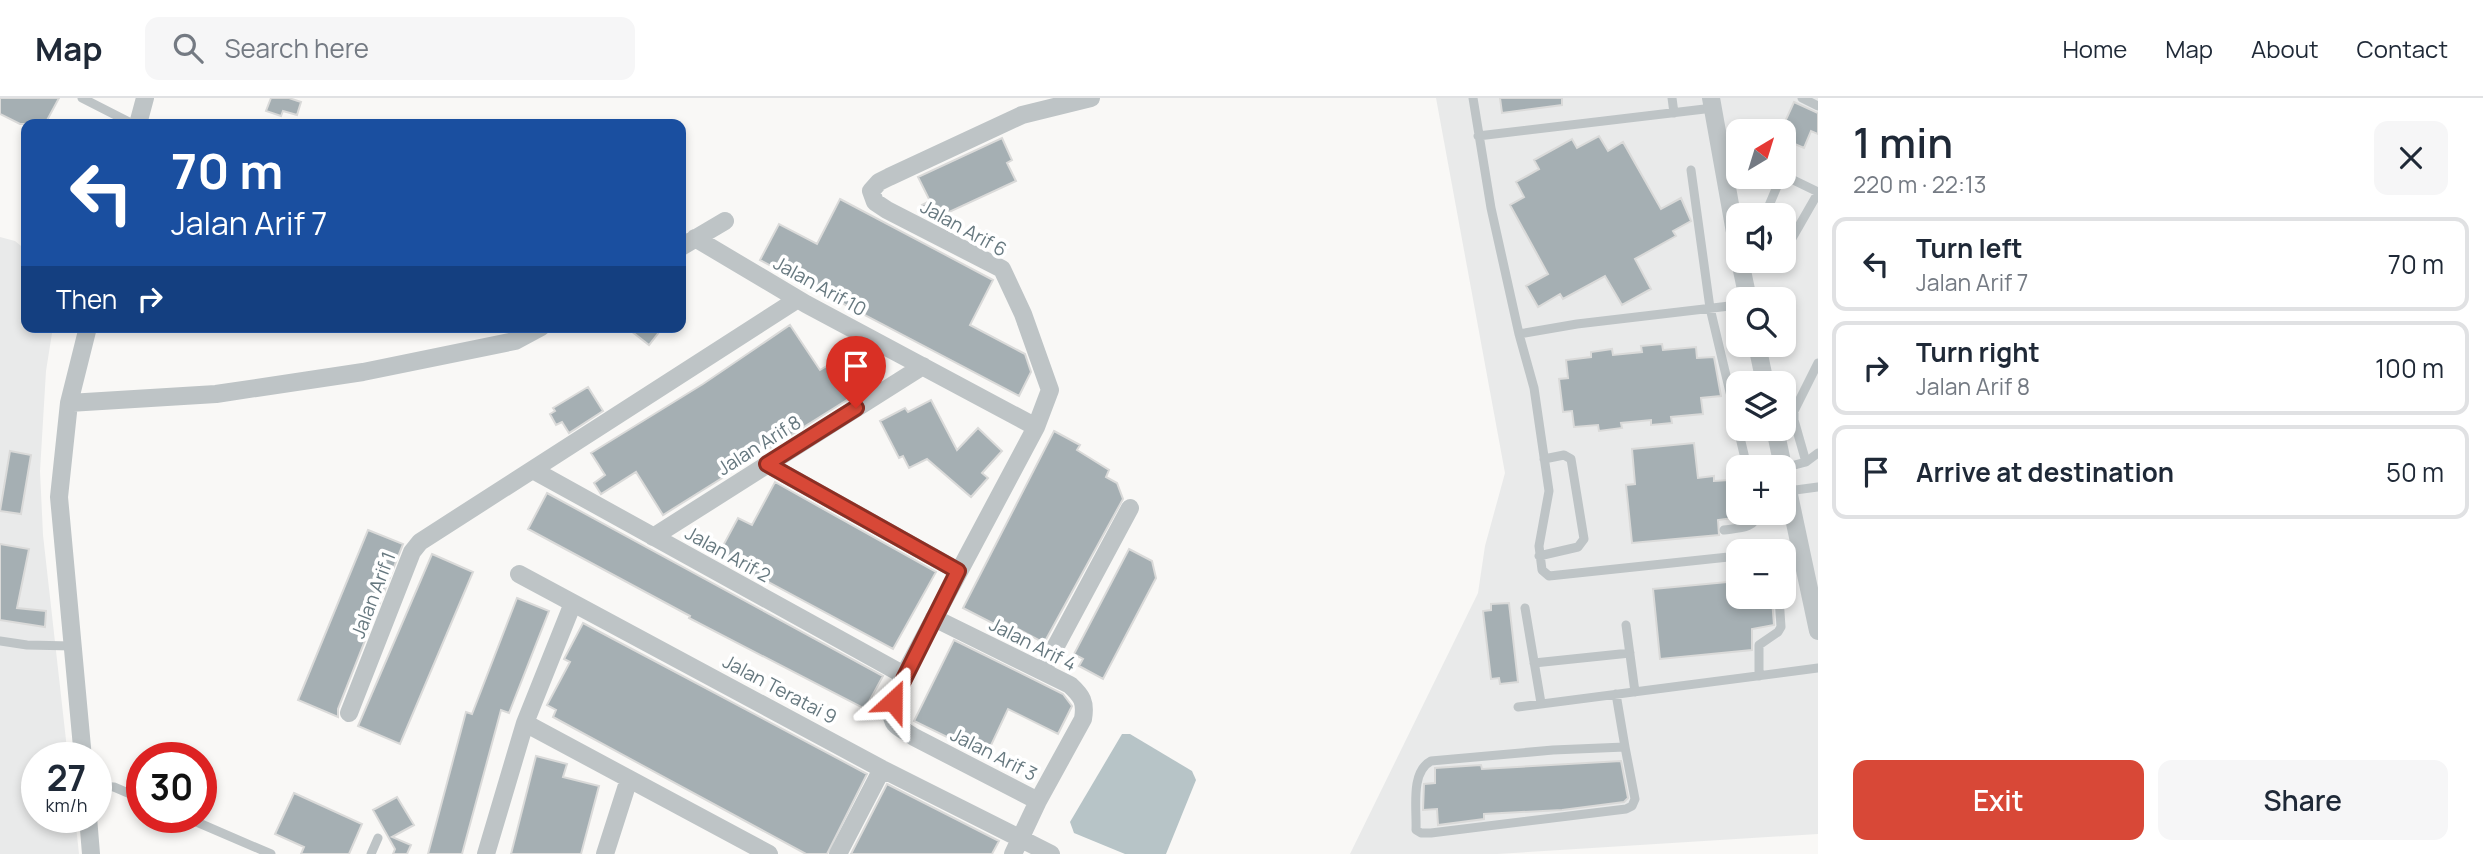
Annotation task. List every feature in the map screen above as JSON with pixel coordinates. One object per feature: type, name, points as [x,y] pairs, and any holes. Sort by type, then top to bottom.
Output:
[{"type":"street","points":[[138,119],[145,98]]},
{"type":"street","name":"Jalan Arif 6","points":[[958,571],[1036,427],[1050,390],[1023,314],[1002,269],[887,210],[875,202],[871,191],[879,182],[1021,115],[1091,98]]},
{"type":"street","points":[[1712,103],[1726,152]]},
{"type":"street","points":[[688,243],[725,221]]},
{"type":"street","name":"Jalan Arif 10","points":[[688,243],[1036,427]]},
{"type":"street","name":"Jalan Arif 1","points":[[349,713],[412,552],[420,542],[798,299]]},
{"type":"street","points":[[81,742],[59,497],[69,403],[86,333]]},
{"type":"street","points":[[69,403],[216,394],[363,372],[515,341],[530,333]]},
{"type":"street","name":"Jalan Arif 8","points":[[653,537],[923,366]]},
{"type":"street","points":[[767,464],[958,571]]},
{"type":"street","name":"Jalan Arif 2","points":[[533,470],[904,675]]},
{"type":"street","points":[[1043,670],[1130,508]]},
{"type":"street","points":[[1796,562],[1817,624]]},
{"type":"street","name":"Jalan Arif 3","points":[[958,571],[893,701],[892,714],[895,724],[914,737],[1038,801]]},
{"type":"street","name":"Jalan Teratai 9","points":[[519,574],[882,769],[1017,847],[1052,854]]},
{"type":"street","points":[[486,854],[525,723],[573,603]]},
{"type":"street","name":"Jalan Arif 4","points":[[934,618],[1070,685],[1080,694],[1086,705],[1083,719],[1038,801],[1017,847]]},
{"type":"street","points":[[525,723],[769,854]]},
{"type":"street","points":[[838,854],[882,769]]},
{"type":"street","points":[[605,854],[629,779]]},
{"type":"street","points":[[89,833],[91,854]]},
{"type":"lane","points":[[82,98],[126,119]]},
{"type":"lane","points":[[1473,98],[1503,267],[1534,388],[1549,491],[1539,546],[1542,570],[1549,576],[1726,557]]},
{"type":"lane","points":[[1672,98],[1674,113]]},
{"type":"lane","points":[[1802,98],[1818,106]]},
{"type":"lane","points":[[1478,136],[1674,113],[1712,103]]},
{"type":"lane","points":[[1691,170],[1710,308],[1726,376]]},
{"type":"lane","points":[[1796,182],[1818,192],[1796,231]]},
{"type":"lane","points":[[1519,334],[1577,324],[1726,306]]},
{"type":"lane","points":[[1806,462],[1794,411],[1818,363]]},
{"type":"lane","points":[[1796,465],[1806,462],[1818,453]]},
{"type":"lane","points":[[1539,556],[1578,547],[1584,540],[1571,459],[1564,455],[1544,459]]},
{"type":"lane","points":[[1796,490],[1818,487]]},
{"type":"lane","points":[[1724,530],[1752,525]]},
{"type":"lane","points":[[1525,608],[1541,703]]},
{"type":"lane","points":[[1759,676],[1759,645],[1781,627],[1780,609]]},
{"type":"lane","points":[[1626,625],[1635,692]]},
{"type":"lane","points":[[0,641],[27,645],[72,646]]},
{"type":"lane","points":[[1534,663],[1630,653]]},
{"type":"lane","points":[[1518,707],[1818,668]]},
{"type":"lane","points":[[1616,694],[1626,747],[1635,799],[1632,806],[1626,809],[1431,833],[1416,830],[1418,776],[1423,765],[1431,761],[1553,750],[1626,747]]},
{"type":"lane","points":[[217,833],[254,851],[271,854]]},
{"type":"lane","points":[[371,854],[378,838]]},
{"type":"shaded area","points":[[1436,98],[1818,98],[1818,834],[1497,854],[1350,854],[1478,593],[1485,546],[1505,473]]},
{"type":"shaded area","points":[[0,237],[15,241],[21,246],[21,333],[52,333],[46,371],[40,471],[43,535],[66,742],[21,742],[21,833],[77,833],[79,854],[0,854]]},
{"type":"shaded area","points":[[1122,734],[1130,734],[1192,771],[1196,780],[1166,854],[1125,854],[1074,833],[1070,822]]},
{"type":"building","points":[[0,98],[59,98],[48,119],[21,119],[20,124],[0,114]]},
{"type":"building","points":[[271,98],[289,98],[301,102],[297,115],[283,111],[281,116],[266,111]]},
{"type":"building","points":[[1500,98],[1562,98],[1562,105],[1502,113]]},
{"type":"building","points":[[1794,102],[1818,113],[1818,134],[1811,131],[1804,148],[1796,145],[1796,119],[1786,119]]},
{"type":"building","points":[[1599,136],[1608,151],[1623,142],[1661,209],[1681,198],[1691,221],[1673,231],[1676,236],[1635,259],[1651,289],[1622,305],[1605,276],[1563,299],[1560,294],[1538,307],[1526,286],[1548,274],[1510,205],[1524,197],[1516,182],[1539,169],[1534,160],[1572,139],[1577,148]]},
{"type":"building","points":[[1002,138],[1012,160],[1007,163],[1016,181],[932,220],[928,218],[922,205],[930,201],[918,177]]},
{"type":"building","points":[[840,199],[993,280],[970,325],[1025,354],[1031,372],[1019,396],[760,260],[779,224],[817,244]]},
{"type":"building","points":[[790,325],[820,370],[842,357],[863,390],[663,515],[636,472],[601,494],[594,483],[605,475],[591,453],[703,384]]},
{"type":"building","points":[[634,333],[658,333],[649,345]]},
{"type":"building","points":[[1662,344],[1663,350],[1696,347],[1697,358],[1714,357],[1721,396],[1701,398],[1703,414],[1671,417],[1672,423],[1651,425],[1651,420],[1621,423],[1622,428],[1599,431],[1598,425],[1574,427],[1572,411],[1563,412],[1559,379],[1568,378],[1566,360],[1591,357],[1591,352],[1612,349],[1613,355],[1642,352],[1641,346]]},
{"type":"building","points":[[588,387],[603,411],[569,433],[562,422],[556,425],[550,414],[555,411],[553,408]]},
{"type":"building","points":[[931,400],[957,450],[978,428],[1002,451],[982,473],[988,478],[971,497],[927,459],[909,468],[903,456],[899,458],[880,421],[905,408],[908,412]]},
{"type":"building","points":[[1054,431],[1080,445],[1077,450],[1109,470],[1106,477],[1117,483],[1123,499],[1044,643],[1003,621],[1000,627],[963,608]]},
{"type":"building","points":[[1694,443],[1698,478],[1714,476],[1714,481],[1726,480],[1726,519],[1718,520],[1719,535],[1632,543],[1626,485],[1635,484],[1632,449]]},
{"type":"building","points":[[10,451],[31,455],[21,514],[0,511]]},
{"type":"building","points":[[775,482],[936,572],[893,649],[718,555],[738,518],[752,525]]},
{"type":"building","points":[[547,493],[883,676],[865,709],[689,618],[690,616],[528,529]]},
{"type":"building","points":[[368,530],[403,544],[338,709],[338,717],[298,700]]},
{"type":"building","points":[[0,544],[29,549],[17,608],[46,611],[45,627],[0,620]]},
{"type":"building","points":[[1129,549],[1152,561],[1156,578],[1103,679],[1079,666],[1083,659],[1074,654]]},
{"type":"building","points":[[432,554],[473,572],[400,744],[358,726]]},
{"type":"building","points":[[1726,582],[1726,609],[1773,609],[1774,625],[1752,629],[1752,650],[1660,659],[1653,589]]},
{"type":"building","points":[[517,598],[549,611],[509,713],[501,710],[462,854],[428,854],[466,712],[472,714]]},
{"type":"building","points":[[1509,603],[1518,682],[1500,684],[1499,678],[1491,679],[1483,611],[1491,610],[1491,604]]},
{"type":"building","points":[[583,623],[867,774],[827,854],[806,854],[553,717],[556,710],[547,705],[570,662],[564,659]]},
{"type":"building","points":[[954,640],[1063,694],[1072,706],[1058,734],[1008,709],[986,756],[914,721]]},
{"type":"building","points":[[536,756],[567,764],[563,777],[599,786],[581,854],[511,854]]},
{"type":"building","points":[[1621,761],[1628,798],[1624,802],[1562,810],[1484,814],[1484,819],[1438,825],[1437,809],[1423,810],[1424,784],[1435,783],[1435,768],[1481,765],[1482,769]]},
{"type":"building","points":[[887,784],[999,841],[992,854],[851,854]]},
{"type":"building","points":[[294,793],[362,824],[349,854],[301,854],[304,847],[275,834]]},
{"type":"building","points":[[397,797],[414,825],[392,837],[411,845],[407,854],[393,854],[395,849],[373,810]]},
{"type":"route","points":[[856,408],[767,464],[958,571],[893,701]]}]
